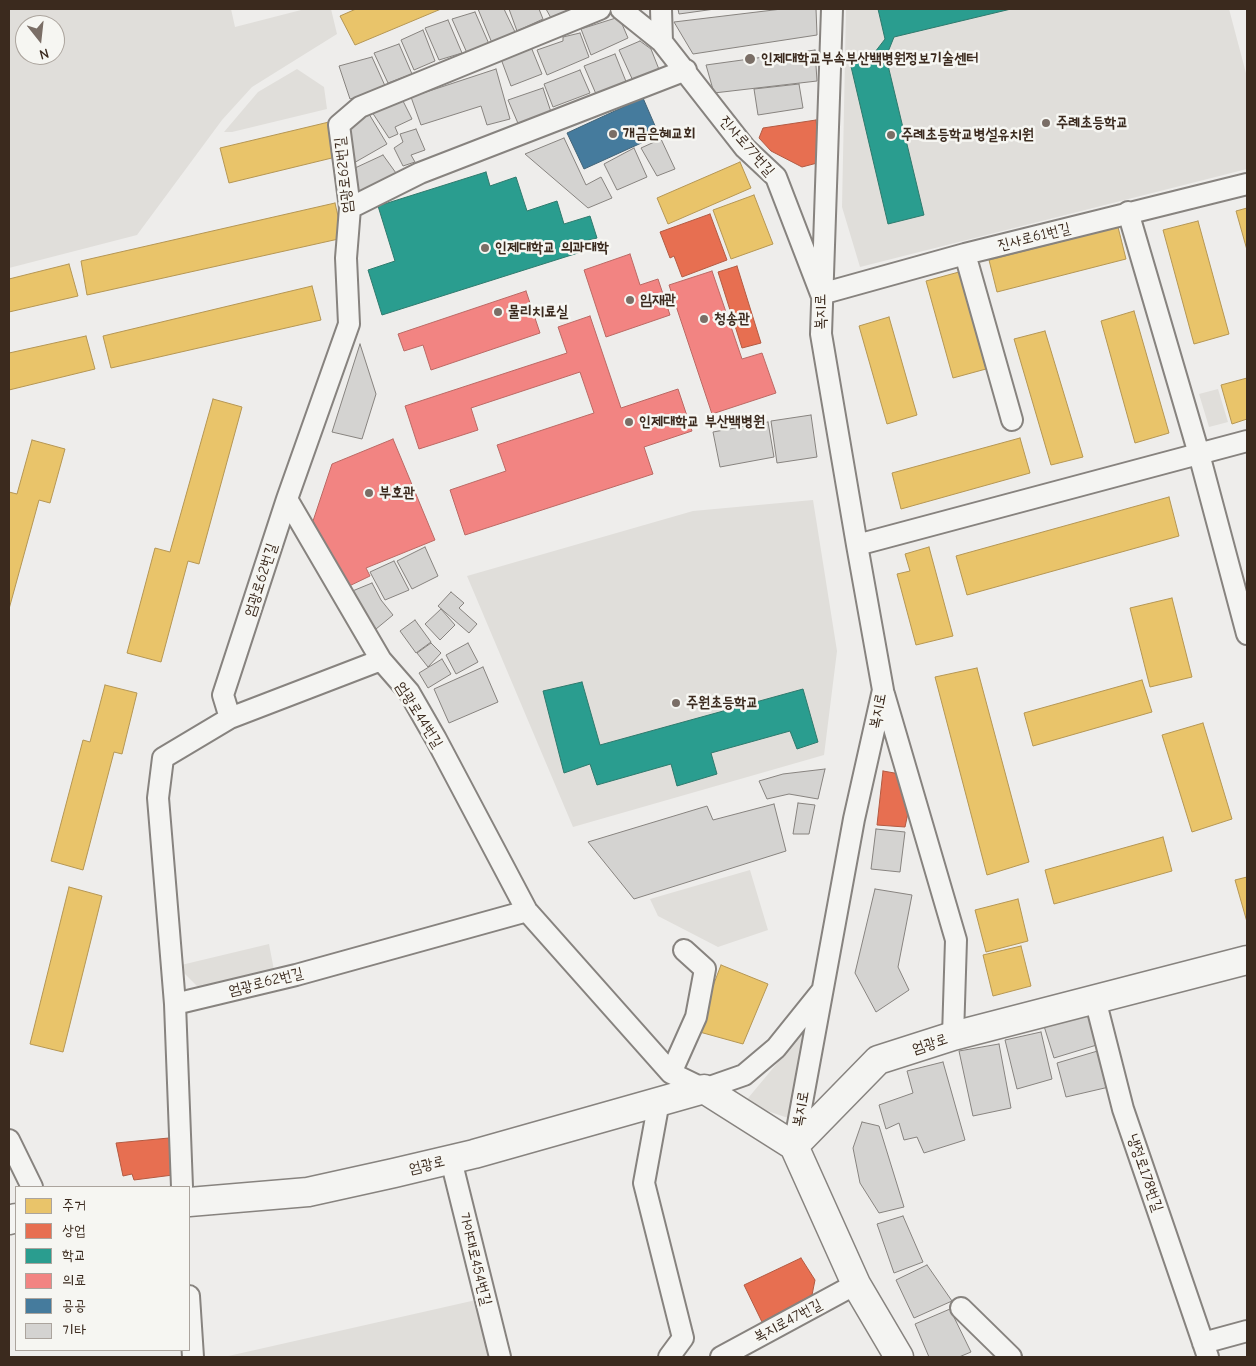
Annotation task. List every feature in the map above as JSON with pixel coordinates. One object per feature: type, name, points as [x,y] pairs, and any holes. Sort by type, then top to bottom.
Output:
[{"type":"main road","name":"엄광로","points":[[794,1146],[878,1060],[953,1036],[1247,960]]},
{"type":"main road","name":"엄광로","points":[[190,1202],[308,1192],[451,1160],[704,1089]]},
{"type":"main road","points":[[704,1089],[794,1146]]},
{"type":"main road","name":"복지로","points":[[794,1146],[856,1284],[899,1357]]},
{"type":"street","name":"엄광로62번길","points":[[230,718],[222,695],[348,324],[346,258],[350,208],[339,125],[360,108],[600,9]]},
{"type":"street","name":"진사로77번길","points":[[621,9],[662,42],[686,70],[745,148],[776,177],[821,294]]},
{"type":"street","points":[[661,9],[662,42]]},
{"type":"street","name":"복지로","points":[[794,1146],[854,820],[883,690],[821,334],[832,9]]},
{"type":"street","points":[[350,208],[420,173],[686,70]]},
{"type":"street","name":"진사로61번길","points":[[821,294],[965,254],[1247,184]]},
{"type":"street","points":[[1128,212],[1199,454],[1247,634]]},
{"type":"street","points":[[965,254],[1012,420]]},
{"type":"street","points":[[857,545],[1247,441]]},
{"type":"street","name":"엄광로44번길","points":[[287,499],[381,660],[408,692],[432,731],[527,911],[670,1073],[704,1089]]},
{"type":"street","points":[[182,1186],[175,1004],[158,798],[163,758],[230,718],[381,660]]},
{"type":"street","points":[[883,690],[956,940],[953,1036]]},
{"type":"street","name":"엄광로62번길","points":[[175,1004],[296,975],[527,911]]},
{"type":"street","points":[[670,1073],[696,1017],[705,969],[684,950]]},
{"type":"street","points":[[704,1089],[744,1075],[776,1048],[822,990]]},
{"type":"street","name":"냉정로178번길","points":[[1095,999],[1123,1109],[1205,1350],[1247,1331]]},
{"type":"street","points":[[659,1101],[644,1183],[683,1338],[669,1357]]},
{"type":"street","points":[[9,1140],[32,1186]]},
{"type":"street","name":"가야대로454번길","points":[[451,1160],[500,1357]]},
{"type":"street","name":"복지로47번길","points":[[721,1357],[856,1284]]},
{"type":"street","points":[[960,1308],[1011,1357]]},
{"type":"street","points":[[190,1311],[193,1357]]},
{"type":"shaded area","points":[[9,9],[231,9],[235,27],[305,9],[331,9],[337,34],[252,87],[222,120],[137,235],[9,268]]},
{"type":"shaded area","name":"주례초등학교","points":[[846,9],[1229,9],[1247,77],[1247,169],[860,267],[842,207]]},
{"type":"shaded area","points":[[297,69],[324,87],[327,109],[232,132],[224,132],[258,92]]},
{"type":"shaded area","points":[[1218,389],[1228,422],[1209,427],[1199,394]]},
{"type":"shaded area","name":"주원초등학교","points":[[813,500],[837,651],[824,755],[573,827],[467,576],[693,511]]},
{"type":"shaded area","points":[[750,870],[768,930],[718,947],[658,916],[650,899]]},
{"type":"shaded area","points":[[269,944],[274,970],[199,988],[177,966]]},
{"type":"shaded area","points":[[813,1020],[788,1118],[744,1103]]},
{"type":"shaded area","points":[[476,1300],[490,1357],[224,1357]]},
{"type":"building: 주거","points":[[356,9],[441,9],[355,45],[340,16]]},
{"type":"building: 주거","points":[[329,122],[336,157],[229,183],[220,148]]},
{"type":"building: 주거","points":[[740,162],[751,188],[668,224],[657,198]]},
{"type":"building: 주거","points":[[754,195],[773,244],[731,259],[713,210]]},
{"type":"building: 주거","points":[[335,203],[343,238],[87,295],[81,261]]},
{"type":"building: 주거","points":[[1247,208],[1247,250],[1236,211]]},
{"type":"building: 주거","points":[[1198,221],[1229,334],[1194,344],[1163,230]]},
{"type":"building: 주거","points":[[1118,227],[1126,259],[997,292],[989,260]]},
{"type":"building: 주거","points":[[69,264],[78,296],[9,312],[9,279]]},
{"type":"building: 주거","points":[[959,272],[986,369],[953,378],[926,281]]},
{"type":"building: 주거","points":[[312,286],[321,320],[111,368],[103,336]]},
{"type":"building: 주거","points":[[1134,311],[1169,433],[1135,443],[1101,321]]},
{"type":"building: 주거","points":[[889,317],[917,415],[887,424],[859,326]]},
{"type":"building: 주거","points":[[1045,331],[1083,457],[1051,465],[1014,339]]},
{"type":"building: 주거","points":[[86,336],[95,369],[9,390],[9,353]]},
{"type":"building: 주거","points":[[1247,378],[1247,419],[1232,424],[1221,385]]},
{"type":"building: 주거","points":[[213,399],[242,407],[199,564],[188,561],[161,662],[127,653],[155,548],[170,552]]},
{"type":"building: 주거","points":[[1020,438],[1030,473],[901,509],[892,473]]},
{"type":"building: 주거","points":[[32,440],[65,449],[50,503],[39,500],[9,609],[9,492],[17,494]]},
{"type":"building: 주거","points":[[1169,497],[1179,536],[967,595],[956,556]]},
{"type":"building: 주거","points":[[929,547],[953,636],[916,645],[897,574],[910,571],[905,554]]},
{"type":"building: 주거","points":[[1172,598],[1192,677],[1150,687],[1130,608]]},
{"type":"building: 주거","points":[[977,668],[1029,862],[987,875],[935,677]]},
{"type":"building: 주거","points":[[1142,680],[1152,712],[1033,746],[1024,713]]},
{"type":"building: 주거","points":[[105,685],[137,693],[122,754],[114,752],[83,870],[51,861],[83,740],[90,742]]},
{"type":"building: 주거","points":[[1203,723],[1232,819],[1192,832],[1162,735]]},
{"type":"building: 주거","points":[[1163,837],[1172,871],[1054,904],[1045,870]]},
{"type":"building: 주거","points":[[1247,877],[1247,922],[1235,880]]},
{"type":"building: 주거","points":[[69,887],[102,896],[63,1052],[30,1044]]},
{"type":"building: 주거","points":[[1018,899],[1028,941],[986,952],[975,910]]},
{"type":"building: 주거","points":[[1021,946],[1031,986],[993,996],[983,955]]},
{"type":"building: 주거","points":[[721,965],[768,984],[743,1044],[696,1031]]},
{"type":"building: 상업","points":[[816,120],[821,162],[802,167],[771,151],[759,138],[763,128]]},
{"type":"building: 상업","points":[[710,214],[727,260],[682,277],[674,256],[670,258],[660,232]]},
{"type":"building: 상업","points":[[737,266],[761,343],[742,348],[718,272]]},
{"type":"building: 상업","points":[[883,771],[900,774],[908,813],[905,827],[877,825]]},
{"type":"building: 상업","points":[[169,1138],[173,1175],[134,1180],[132,1174],[123,1176],[116,1143]]},
{"type":"building: 상업","points":[[801,1258],[815,1280],[812,1295],[762,1322],[744,1285]]},
{"type":"building: 학교","points":[[878,9],[1011,9],[894,37],[886,57],[924,215],[888,224],[849,58],[875,52],[885,39]]},
{"type":"building: 학교","name":"인제대학교 의과대학","points":[[486,172],[490,186],[516,177],[527,211],[557,201],[564,224],[590,216],[597,238],[578,243],[581,252],[382,315],[368,270],[395,261],[378,206]]},
{"type":"building: 학교","points":[[582,682],[600,745],[803,689],[818,742],[797,749],[790,731],[711,753],[717,774],[677,786],[671,764],[597,785],[590,764],[564,773],[543,691]]},
{"type":"building: 의료","name":"임재관","points":[[630,254],[640,285],[658,279],[670,315],[606,337],[584,270]]},
{"type":"building: 의료","name":"청송관","points":[[712,271],[742,359],[762,353],[776,393],[712,414],[669,285]]},
{"type":"building: 의료","name":"물리치료실","points":[[526,291],[540,333],[431,370],[423,345],[404,351],[398,334]]},
{"type":"building: 의료","name":"인제대학교 부산백병원","points":[[590,316],[621,408],[678,389],[692,431],[644,447],[653,474],[465,535],[450,490],[506,471],[497,445],[594,413],[580,372],[471,408],[478,430],[419,449],[405,406],[567,353],[558,327]]},
{"type":"building: 의료","name":"부호관","points":[[393,439],[435,540],[366,568],[370,576],[345,588],[313,521],[332,464]]},
{"type":"building: 공공","name":"개금은혜교회","points":[[643,98],[659,135],[584,169],[567,133]]},
{"type":"building: 기타","points":[[478,9],[504,9],[515,32],[492,43]]},
{"type":"building: 기타","points":[[509,9],[539,9],[543,19],[517,31]]},
{"type":"building: 기타","points":[[546,9],[570,9],[551,18]]},
{"type":"building: 기타","points":[[678,9],[715,9],[679,14]]},
{"type":"building: 기타","points":[[782,9],[816,9],[817,35],[693,54],[674,22]]},
{"type":"building: 기타","points":[[475,12],[489,44],[467,53],[452,19]]},
{"type":"building: 기타","points":[[619,17],[628,38],[591,55],[581,29]]},
{"type":"building: 기타","points":[[448,20],[462,53],[439,60],[425,28]]},
{"type":"building: 기타","points":[[423,30],[435,61],[414,70],[401,40]]},
{"type":"building: 기타","points":[[580,33],[589,57],[547,75],[537,50],[563,41],[563,37]]},
{"type":"building: 기타","points":[[640,41],[651,49],[660,72],[634,83],[619,50]]},
{"type":"building: 기타","points":[[399,44],[412,74],[388,83],[374,53]]},
{"type":"building: 기타","points":[[531,47],[542,74],[511,86],[501,59]]},
{"type":"building: 기타","points":[[815,50],[817,81],[714,93],[706,65]]},
{"type":"building: 기타","points":[[615,54],[629,89],[599,101],[584,66]]},
{"type":"building: 기타","points":[[372,57],[386,88],[350,99],[339,66]]},
{"type":"building: 기타","points":[[496,69],[510,119],[487,125],[481,106],[421,125],[411,97]]},
{"type":"building: 기타","points":[[580,70],[590,93],[553,107],[544,84]]},
{"type":"building: 기타","points":[[799,84],[803,108],[758,115],[754,89]]},
{"type":"building: 기타","points":[[543,88],[553,118],[520,128],[508,100]]},
{"type":"building: 기타","points":[[401,97],[412,119],[395,127],[398,134],[389,138],[370,109]]},
{"type":"building: 기타","points":[[369,114],[387,144],[352,164],[347,125]]},
{"type":"building: 기타","points":[[416,129],[425,150],[411,155],[415,162],[403,166],[394,148],[403,142],[400,134]]},
{"type":"building: 기타","points":[[564,138],[586,185],[601,177],[612,198],[588,208],[525,154]]},
{"type":"building: 기타","points":[[661,139],[675,169],[657,176],[641,148]]},
{"type":"building: 기타","points":[[634,148],[647,177],[617,190],[604,164]]},
{"type":"building: 기타","points":[[383,155],[396,173],[356,196],[355,168]]},
{"type":"building: 기타","points":[[360,344],[376,394],[362,439],[332,432]]},
{"type":"building: 기타","points":[[811,415],[817,457],[777,463],[771,421]]},
{"type":"building: 기타","points":[[768,422],[774,457],[720,467],[713,432]]},
{"type":"building: 기타","points":[[425,547],[438,576],[412,589],[397,561]]},
{"type":"building: 기타","points":[[394,561],[409,590],[385,600],[370,572]]},
{"type":"building: 기타","points":[[372,583],[381,600],[393,615],[376,629],[350,592]]},
{"type":"building: 기타","points":[[451,592],[464,603],[459,608],[477,624],[469,633],[438,606]]},
{"type":"building: 기타","points":[[441,609],[455,625],[440,640],[425,624]]},
{"type":"building: 기타","points":[[415,620],[431,642],[416,653],[400,631]]},
{"type":"building: 기타","points":[[431,643],[441,653],[428,667],[417,653]]},
{"type":"building: 기타","points":[[468,643],[478,662],[456,674],[446,655]]},
{"type":"building: 기타","points":[[442,659],[451,674],[428,688],[419,673]]},
{"type":"building: 기타","points":[[483,667],[498,702],[449,723],[434,689]]},
{"type":"building: 기타","points":[[825,769],[818,799],[789,794],[767,799],[759,781],[783,774]]},
{"type":"building: 기타","points":[[798,803],[815,805],[809,834],[793,834]]},
{"type":"building: 기타","points":[[774,804],[786,851],[634,899],[588,842],[707,806],[713,820]]},
{"type":"building: 기타","points":[[876,829],[905,832],[900,872],[871,869]]},
{"type":"building: 기타","points":[[875,889],[912,895],[898,967],[909,990],[876,1012],[855,973]]},
{"type":"building: 기타","points":[[1090,1015],[1100,1044],[1054,1058],[1044,1026]]},
{"type":"building: 기타","points":[[1041,1032],[1052,1079],[1017,1089],[1005,1040]]},
{"type":"building: 기타","points":[[999,1044],[1011,1108],[973,1116],[959,1051]]},
{"type":"building: 기타","points":[[1101,1050],[1109,1087],[1066,1097],[1057,1063]]},
{"type":"building: 기타","points":[[943,1062],[965,1140],[924,1153],[917,1137],[904,1140],[899,1123],[886,1129],[879,1105],[913,1093],[907,1071]]},
{"type":"building: 기타","points":[[862,1122],[879,1126],[904,1207],[879,1213],[860,1183],[853,1148]]},
{"type":"building: 기타","points":[[903,1216],[923,1262],[894,1273],[877,1224]]},
{"type":"building: 기타","points":[[927,1265],[952,1301],[914,1318],[896,1280]]},
{"type":"building: 기타","points":[[950,1309],[971,1352],[959,1357],[929,1357],[915,1324]]},
{"type":"place","name":"인제대학교부속부산백병원정보기술센터","points":[[750,59]]},
{"type":"place","name":"주례초등학교","points":[[1046,123]]},
{"type":"place","name":"개금은혜교회","points":[[613,134]]},
{"type":"place","name":"주례초등학교병설유치원","points":[[891,135]]},
{"type":"place","name":"인제대학교 의과대학","points":[[485,248]]},
{"type":"place","name":"임재관","points":[[630,300]]},
{"type":"place","name":"물리치료실","points":[[498,312]]},
{"type":"place","name":"청송관","points":[[704,319]]},
{"type":"place","name":"인제대학교 부산백병원","points":[[629,422]]},
{"type":"place","name":"부호관","points":[[369,493]]},
{"type":"place","name":"주원초등학교","points":[[676,703]]}]
